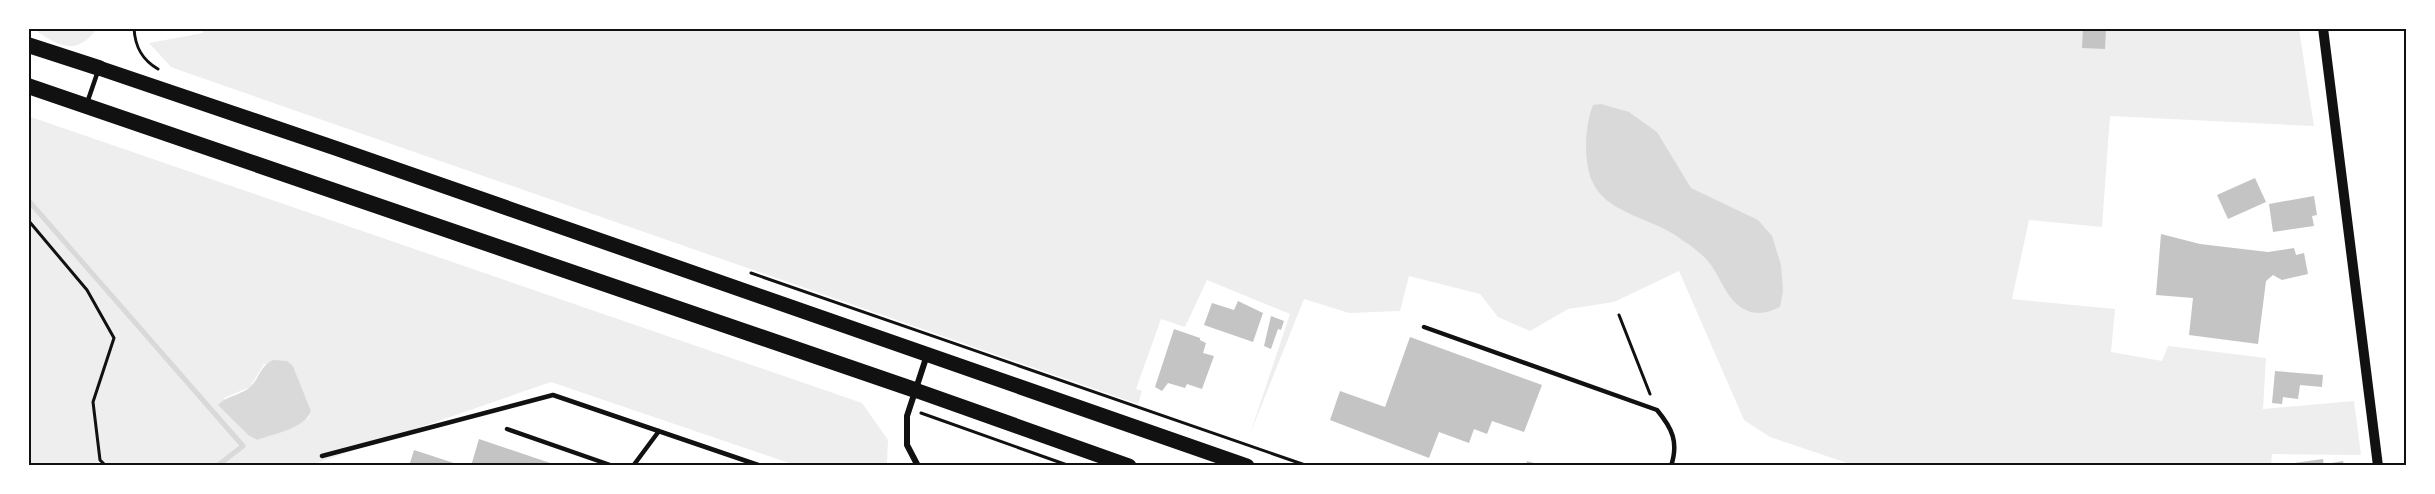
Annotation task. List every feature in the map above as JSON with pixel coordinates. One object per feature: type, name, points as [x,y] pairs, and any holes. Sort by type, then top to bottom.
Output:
[{"type":"highway","points":[[28,45],[99,68]]},
{"type":"highway","points":[[28,86],[915,390]]},
{"type":"main road","points":[[99,68],[1246,465]]},
{"type":"main road","points":[[915,390],[1129,465]]},
{"type":"street","points":[[2323,28],[2379,465]]},
{"type":"street","points":[[918,465],[907,445],[909,409],[927,354]]},
{"type":"lane","points":[[87,105],[99,68]]},
{"type":"lane","points":[[1424,327],[1657,410],[1672,427],[1675,452],[1671,465]]},
{"type":"lane","points":[[322,456],[553,395],[761,465]]},
{"type":"lane","points":[[507,429],[613,465]]},
{"type":"lane","points":[[633,465],[658,431]]},
{"type":"path","points":[[28,220],[87,290],[114,338],[93,402],[100,460],[106,465]]},
{"type":"path","points":[[1619,315],[1657,410]]},
{"type":"path","points":[[945,340],[1308,465]]},
{"type":"path","points":[[909,409],[1070,465]]},
{"type":"shaded area","points":[[203,28],[2299,29],[2314,126],[2110,116],[2102,227],[2029,220],[2012,299],[2115,309],[2111,352],[2162,361],[2168,346],[2266,358],[2263,409],[2354,401],[2361,455],[2272,454],[2271,466],[1853,465],[1770,437],[1744,420],[1679,271],[1614,302],[1568,309],[1530,331],[1498,317],[1480,294],[1409,276],[1400,311],[1349,313],[1304,299],[1250,434],[1290,314],[1207,280],[1185,327],[1161,319],[1136,389],[1142,391],[1138,404],[176,69],[171,67],[149,43],[203,33]]},
{"type":"shaded area","points":[[33,29],[97,29],[81,43],[66,46]]},
{"type":"shaded area","points":[[1601,104],[1629,112],[1657,132],[1691,188],[1758,220],[1772,236],[1781,265],[1783,291],[1780,307],[1759,313],[1750,312],[1739,306],[1733,301],[1712,266],[1696,250],[1665,229],[1617,207],[1598,192],[1589,173],[1586,143],[1588,122],[1593,105]]},
{"type":"shaded area","points":[[28,116],[862,403],[888,440],[887,462],[884,466],[795,465],[551,382],[311,465],[29,465]],"holes":[[[264,364],[293,366],[311,411],[309,418],[257,440],[251,437],[241,428],[224,398],[250,387]]]},
{"type":"shaded area","points":[[273,360],[287,361],[293,366],[311,411],[303,422],[296,426],[257,440],[248,435],[218,405],[248,389],[265,365]]},
{"type":"building","points":[[2083,28],[2106,28],[2105,49],[2082,48]]},
{"type":"building","points":[[2255,178],[2266,202],[2228,219],[2217,195]]},
{"type":"building","points":[[2314,196],[2317,215],[2312,216],[2314,226],[2273,232],[2269,204]]},
{"type":"building","points":[[2161,234],[2200,244],[2268,252],[2294,248],[2296,255],[2304,253],[2308,274],[2282,280],[2273,275],[2266,281],[2258,344],[2189,335],[2193,298],[2156,295]]},
{"type":"building","points":[[1238,301],[1263,313],[1253,342],[1204,325],[1212,303],[1234,310]]},
{"type":"building","points":[[1271,316],[1284,321],[1281,330],[1278,329],[1271,349],[1264,346]]},
{"type":"building","points":[[1174,329],[1200,338],[1206,343],[1203,353],[1214,356],[1202,389],[1187,384],[1185,388],[1168,383],[1162,391],[1155,387]]},
{"type":"building","points":[[1410,337],[1542,385],[1524,432],[1492,421],[1487,434],[1474,429],[1469,443],[1439,432],[1429,458],[1330,420],[1340,391],[1385,407]]},
{"type":"building","points":[[2275,371],[2323,375],[2322,387],[2300,385],[2298,399],[2283,397],[2282,404],[2272,403]]},
{"type":"building","points":[[479,439],[556,465],[471,466]]},
{"type":"building","points":[[414,450],[460,465],[460,466],[409,466]]},
{"type":"building","points":[[2323,459],[2324,466],[2287,466],[2287,464]]},
{"type":"building","points":[[1527,461],[1541,465],[1526,466]]},
{"type":"building","points":[[2343,461],[2344,466],[2326,466],[2326,464]]},
{"type":"waterway","points":[[28,200],[243,446],[217,466]]}]
